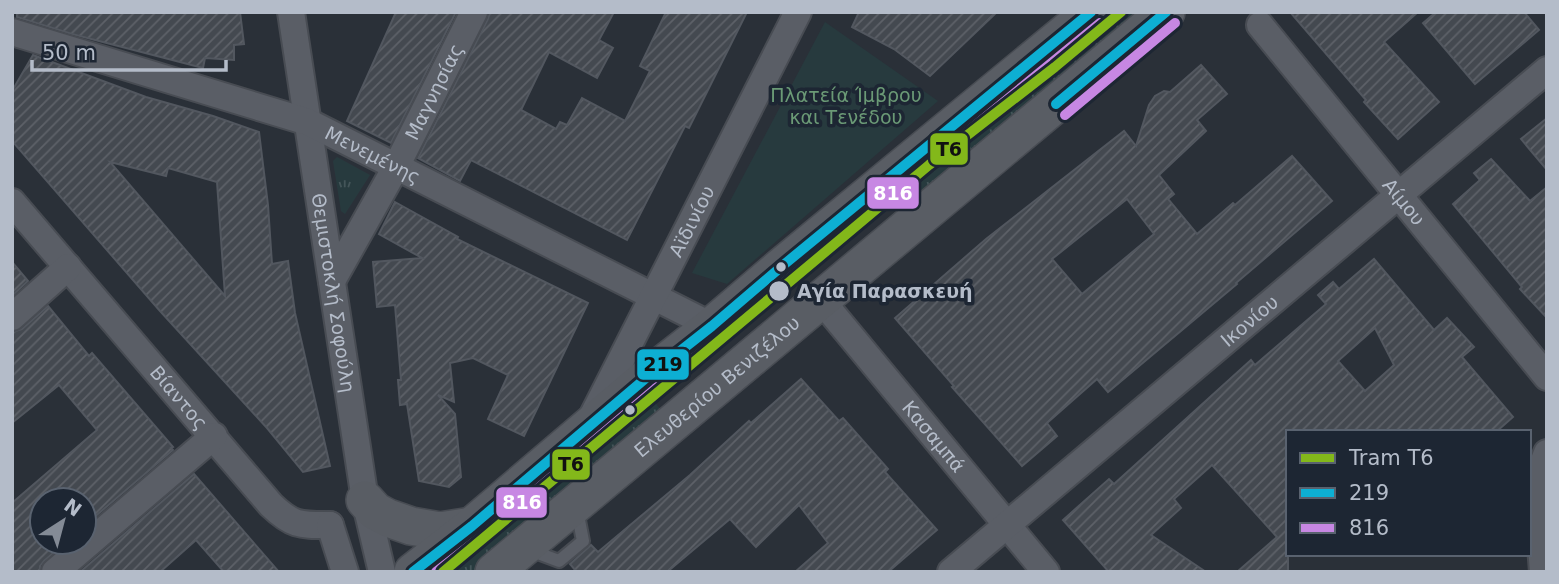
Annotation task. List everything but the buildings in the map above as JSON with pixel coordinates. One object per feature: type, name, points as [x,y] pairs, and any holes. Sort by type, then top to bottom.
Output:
[{"type":"main road","points":[[413,572],[472,526],[646,378],[1091,12]]},
{"type":"main road","name":"Ελευθερίου Βενιζέλου","points":[[494,572],[1166,12]]},
{"type":"main road","points":[[365,500],[375,511],[411,526],[440,531],[472,526]]},
{"type":"street","name":"Θεμιστοκλή Σοφούλη","points":[[291,12],[365,500],[382,572]]},
{"type":"street","name":"Μαγνησίας","points":[[332,281],[396,167],[474,12]]},
{"type":"street","name":"Αϊδινίου","points":[[585,430],[798,12]]},
{"type":"street","name":"Αίμου","points":[[1260,25],[1547,377]]},
{"type":"street","name":"Μενεμένης","points":[[12,32],[308,122],[712,326]]},
{"type":"street","name":"Ικονίου","points":[[951,572],[1547,70]]},
{"type":"street","name":"Βίαντος","points":[[12,202],[271,505],[285,518],[302,525],[330,525]]},
{"type":"street","points":[[12,317],[68,267]]},
{"type":"street","name":"Κασαμπά","points":[[821,300],[1046,572]]},
{"type":"street","points":[[55,572],[214,436]]},
{"type":"street","points":[[1543,572],[1536,481],[1547,453]]},
{"type":"street","points":[[345,572],[330,525],[365,500]]},
{"type":"green space","points":[[1099,12],[1159,12],[912,218],[888,189]]},
{"type":"green space","name":"Πλατεία Ίμβρου και Τενέδου","points":[[825,22],[938,101],[727,284],[692,273]]},
{"type":"green space","points":[[337,157],[370,175],[345,214],[341,211],[333,161]]},
{"type":"green space","points":[[643,388],[669,420],[489,572],[443,572],[433,559]]},
{"type":"tram line","name":"Τ6","points":[[443,572],[929,165],[1121,12]]},
{"type":"transit line","name":"219","points":[[413,572],[472,526],[646,378],[1091,12]]},
{"type":"transit line","name":"219","points":[[1056,104],[1166,12]]},
{"type":"transit line","name":"816","points":[[436,572],[1100,23]]},
{"type":"transit line","name":"816","points":[[1065,115],[1175,23]]},
{"type":"place","name":"Αγία Παρασκευή","points":[[779,291]]}]
